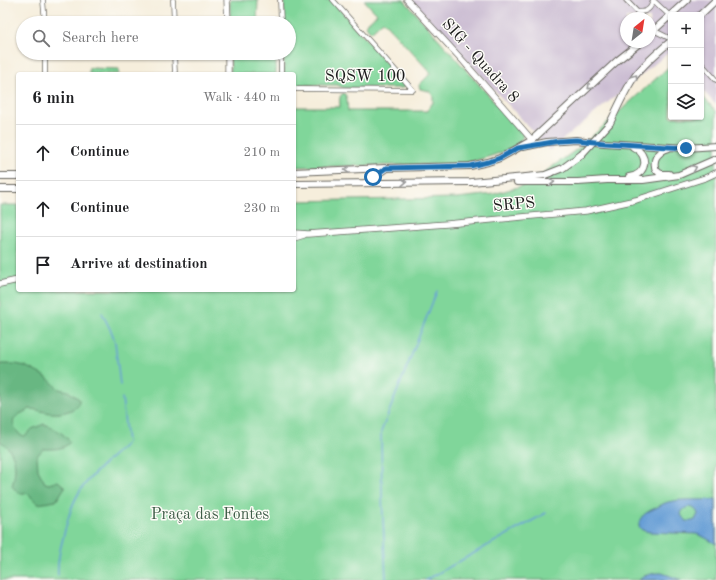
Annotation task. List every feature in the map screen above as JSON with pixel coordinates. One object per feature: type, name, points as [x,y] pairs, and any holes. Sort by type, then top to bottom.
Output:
[{"type":"main road","points":[[227,0],[228,16]]},
{"type":"main road","name":"SIG - Quadra 8","points":[[408,0],[532,140]]},
{"type":"main road","points":[[676,12],[687,0]]},
{"type":"main road","points":[[703,12],[716,0]]},
{"type":"main road","points":[[656,27],[668,19]]},
{"type":"main road","points":[[471,182],[545,175],[563,168],[582,154],[610,123],[626,90],[636,75],[668,43]]},
{"type":"main road","points":[[296,172],[470,166],[500,158],[532,140],[618,60],[633,48]]},
{"type":"main road","points":[[228,60],[228,72]]},
{"type":"main road","points":[[518,148],[547,142],[571,140],[670,148],[716,146]]},
{"type":"main road","points":[[296,184],[578,182],[634,177],[642,171],[644,158],[638,150],[627,145]]},
{"type":"main road","points":[[670,148],[660,153],[654,164],[658,171],[662,174],[679,175]]},
{"type":"main road","points":[[607,180],[642,180],[679,175],[716,159]]},
{"type":"main road","points":[[365,183],[386,168]]},
{"type":"main road","name":"SRPS","points":[[296,233],[308,234],[447,224],[586,212],[636,200],[705,178],[716,173]]},
{"type":"main road","points":[[0,176],[16,176]]},
{"type":"main road","points":[[0,189],[16,188]]},
{"type":"main road","name":"SRPS","points":[[296,237],[308,234]]},
{"type":"main road","points":[[0,284],[16,280]]},
{"type":"street","points":[[43,0],[44,16]]},
{"type":"street","points":[[173,0],[174,16]]},
{"type":"street","points":[[280,0],[281,16]]},
{"type":"street","name":"SQSW 100","points":[[296,89],[413,90],[333,0]]},
{"type":"street","points":[[626,0],[638,12],[649,10],[653,0]]},
{"type":"street","points":[[653,0],[668,16]]},
{"type":"street","points":[[656,32],[668,38]]},
{"type":"street","points":[[45,60],[45,72]]},
{"type":"street","points":[[174,60],[175,72]]},
{"type":"street","points":[[281,60],[281,72]]},
{"type":"street","points":[[704,66],[716,80]]},
{"type":"shaded area","points":[[411,0],[716,0],[716,105],[704,92],[704,12],[668,12],[668,53],[550,150]]},
{"type":"green space","points":[[230,0],[258,0],[257,16],[230,16]]},
{"type":"green space","points":[[284,0],[332,0],[405,84],[405,86],[402,88],[344,88],[337,85],[296,85],[296,72],[284,72],[284,60],[296,60],[296,16],[284,16]]},
{"type":"green space","points":[[364,0],[404,0],[523,134],[521,140],[516,145],[497,154],[461,164],[296,167],[296,107],[340,107],[340,97],[344,93],[347,99],[348,111],[428,111],[430,105],[433,103],[433,96],[429,91],[420,89],[419,85],[431,73],[383,21],[371,32],[365,25],[377,14]]},
{"type":"green space","points":[[230,60],[276,60],[276,72],[231,72]]},
{"type":"green space","points":[[89,68],[119,69],[119,72],[89,72]]},
{"type":"green space","name":"Praça das Fontes","points":[[668,68],[668,120],[704,120],[704,98],[716,111],[716,580],[0,580],[0,205],[16,205],[16,292],[296,292],[296,201],[457,198],[494,194],[528,184],[580,147]]},
{"type":"green space","points":[[0,364],[16,364],[25,366],[46,377],[59,389],[68,391],[79,399],[77,406],[68,411],[55,413],[30,409],[18,415],[14,420],[14,426],[20,435],[25,436],[32,429],[44,424],[58,431],[70,442],[61,448],[43,449],[37,456],[38,470],[45,483],[49,484],[58,481],[65,487],[56,501],[38,504],[27,493],[18,493],[12,486],[15,473],[13,456],[6,445],[0,441]]},
{"type":"water","points":[[716,499],[716,544],[696,534],[649,532],[642,530],[639,527],[639,521],[644,515],[666,503],[680,500]],"holes":[[[689,507],[694,508],[698,514],[695,520],[685,520],[681,514],[682,511]]]},
{"type":"water","points":[[662,573],[682,580],[639,580],[644,576]]},
{"type":"waterway","points":[[386,580],[381,432],[437,291]]},
{"type":"waterway","points":[[102,313],[115,342],[120,385]]},
{"type":"waterway","points":[[58,575],[58,561],[62,542],[77,496],[90,478],[127,442],[122,398]]},
{"type":"waterway","points":[[426,580],[546,513]]},
{"type":"route","points":[[373,177],[386,168],[470,166],[500,158],[518,148],[547,142],[576,140],[627,145],[686,148]]}]
